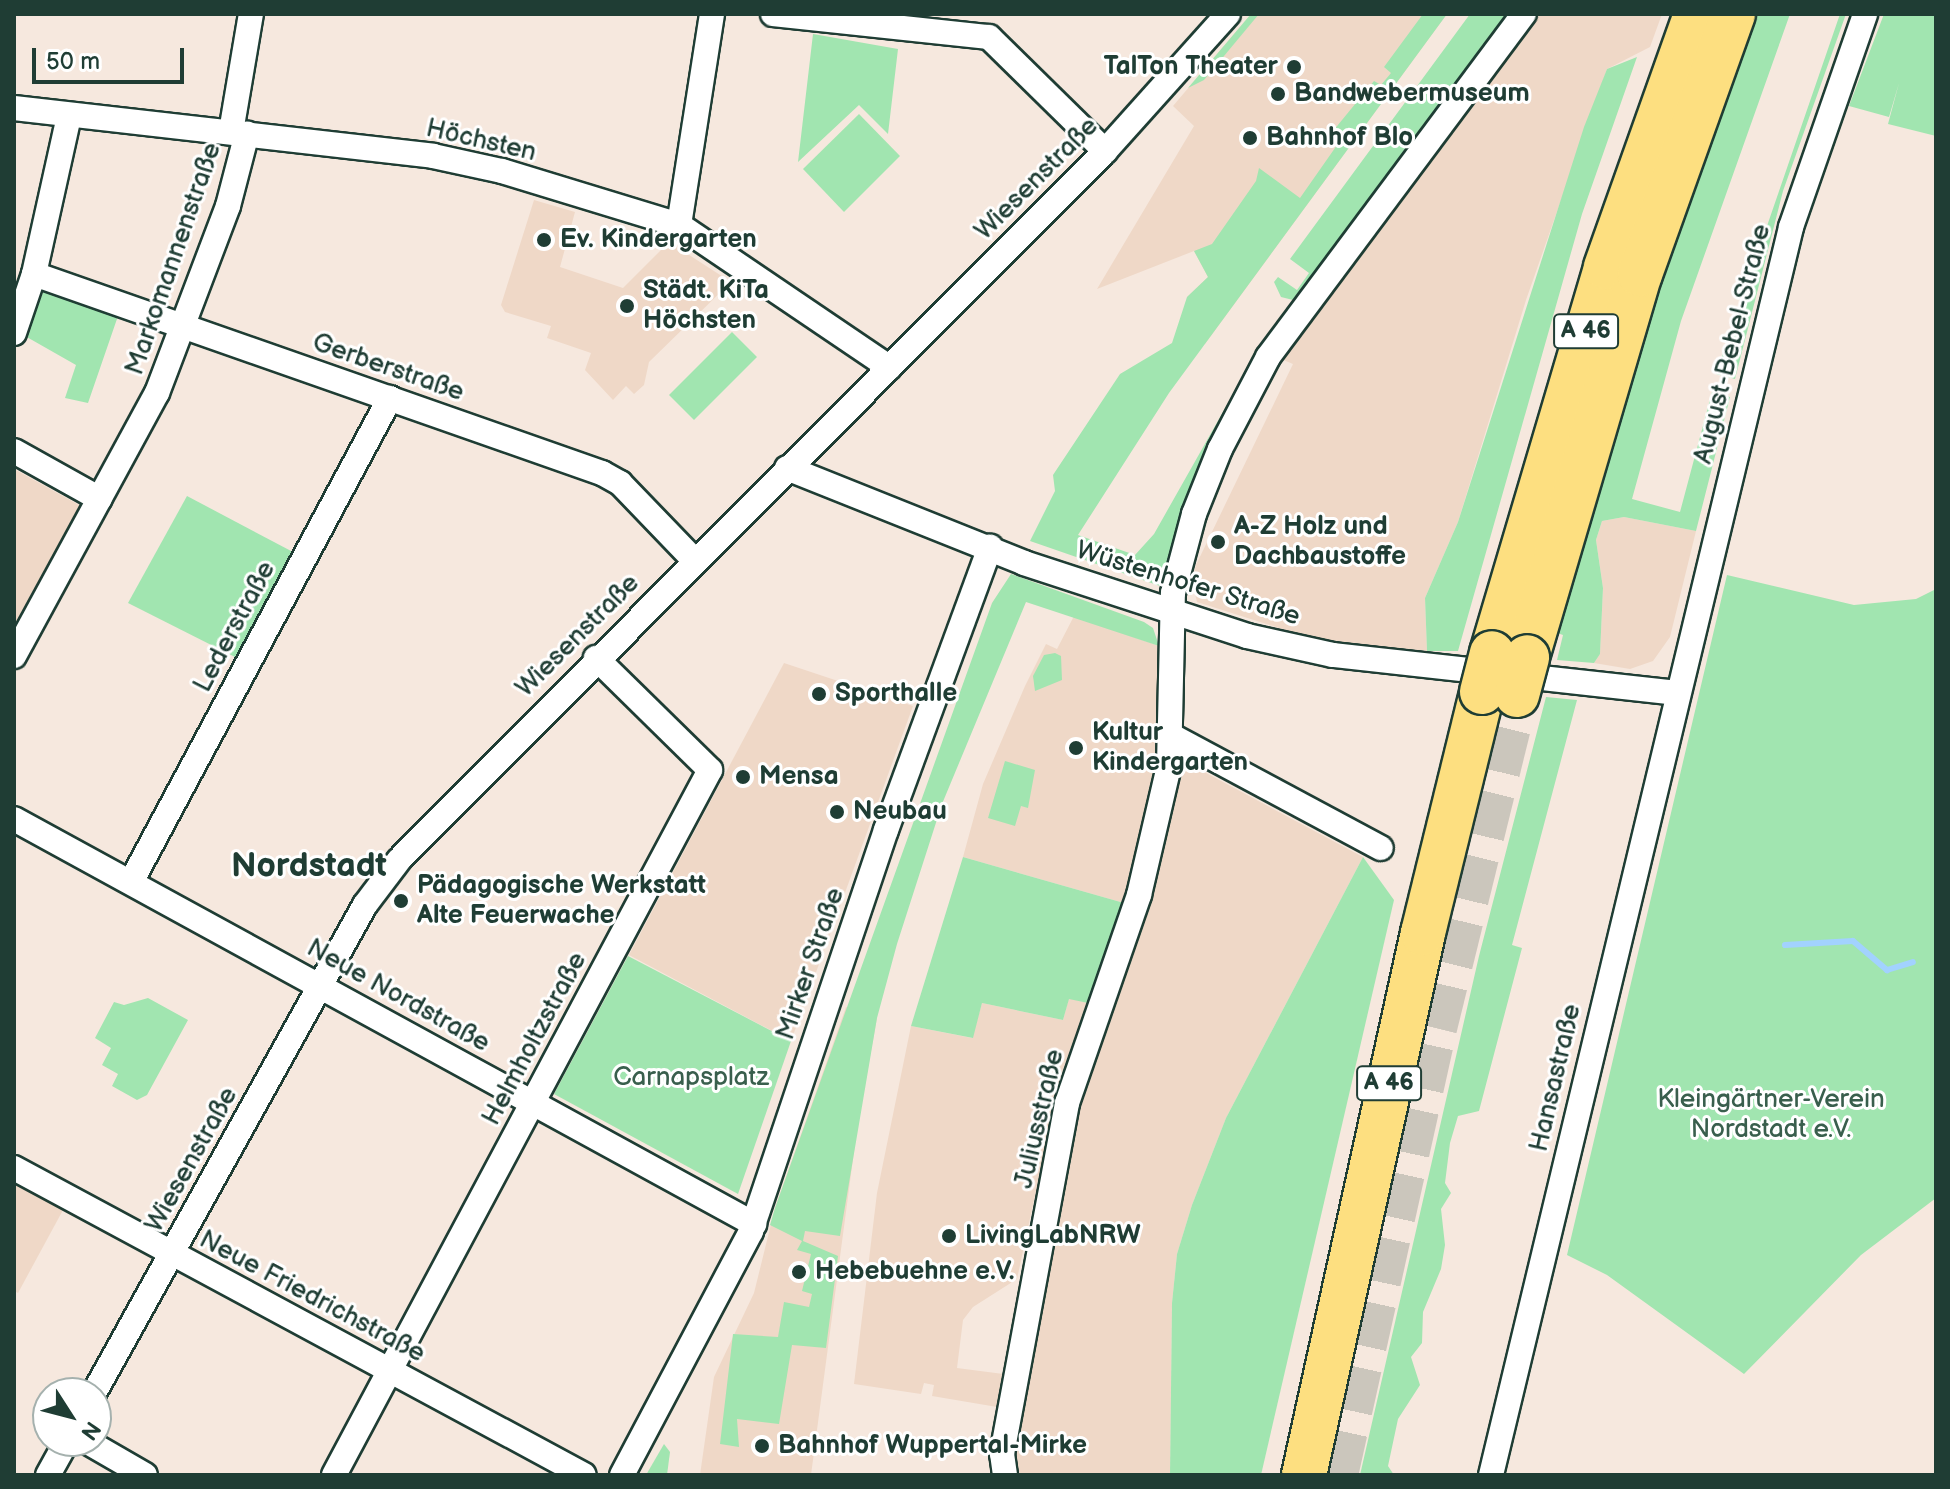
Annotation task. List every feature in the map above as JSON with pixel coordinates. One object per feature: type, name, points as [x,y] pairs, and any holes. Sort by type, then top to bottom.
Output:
[{"type":"highway","name":"A 46","points":[[1504,674],[1606,267],[1696,14]]},
{"type":"highway","name":"A 46","points":[[1304,1475],[1423,933],[1504,674],[1640,274],[1733,14]]},
{"type":"street","name":"Markomannenstraße","points":[[14,656],[157,393],[184,326],[228,206],[251,14]]},
{"type":"street","points":[[679,225],[712,14]]},
{"type":"street","points":[[773,14],[989,37],[1105,151]]},
{"type":"street","name":"Wiesenstraße","points":[[103,1377],[365,905],[399,860],[596,658],[1105,151],[1228,14]]},
{"type":"street","name":"Juliusstraße","points":[[1005,1475],[1002,1454],[1067,1103],[1139,895],[1169,766],[1179,561],[1194,514],[1220,449],[1268,357],[1524,14]]},
{"type":"street","name":"August-Bebel-Straße","points":[[1677,693],[1791,227],[1865,14]]},
{"type":"street","name":"Höchsten","points":[[14,108],[433,156],[502,171],[679,225],[889,367]]},
{"type":"street","points":[[14,333],[34,274],[69,116]]},
{"type":"street","name":"Gerberstraße","points":[[34,274],[602,473],[620,483],[694,560]]},
{"type":"street","name":"Lederstraße","points":[[131,882],[390,398]]},
{"type":"street","points":[[808,447],[839,493]]},
{"type":"street","points":[[14,451],[100,499]]},
{"type":"street","name":"Wüstenhofer Straße","points":[[787,468],[839,493],[1247,636],[1333,655],[1677,693]]},
{"type":"street","name":"Mirker Straße","points":[[622,1475],[754,1224],[871,873],[990,547]]},
{"type":"street","name":"Helmholtzstraße","points":[[334,1475],[710,770],[596,658]]},
{"type":"street","name":"Hansastraße","points":[[1491,1475],[1677,693]]},
{"type":"street","points":[[1170,735],[1381,848]]},
{"type":"street","name":"Neue Nordstraße","points":[[14,819],[754,1224]]},
{"type":"street","name":"Neue Friedrichstraße","points":[[14,1168],[584,1475]]},
{"type":"street","points":[[112,1456],[145,1475]]},
{"type":"street","points":[[48,1475],[58,1457]]},
{"type":"shaded area","points":[[1251,14],[1447,14],[1205,344],[1187,297],[1208,277],[1194,251],[1097,289],[1194,126],[1173,106]]},
{"type":"shaded area","points":[[1537,14],[1662,14],[1650,47],[1607,69],[1526,300],[1458,522],[1425,598],[1427,651],[1314,639],[1197,602],[1192,581],[1196,565],[1293,364],[1281,359]]},
{"type":"shaded area","name":"Städt. KiTa Höchsten","points":[[534,200],[575,212],[560,267],[623,288],[669,242],[731,282],[649,362],[644,385],[634,394],[626,386],[613,400],[585,370],[591,353],[547,338],[551,326],[505,312],[501,305]]},
{"type":"shaded area","points":[[14,469],[81,506],[14,627]]},
{"type":"shaded area","points":[[1624,517],[1696,531],[1670,637],[1653,661],[1630,669],[1594,663],[1600,654],[1603,588],[1596,540],[1602,521]]},
{"type":"shaded area","name":"Kultur Kindergarten","points":[[1074,616],[1159,646],[1155,763],[1124,903],[963,857],[983,784],[1025,686],[1046,644],[1057,649]]},
{"type":"shaded area","points":[[784,663],[913,706],[791,1041],[629,955]]},
{"type":"shaded area","points":[[1182,760],[1363,857],[1226,1118],[1192,1205],[1177,1254],[1172,1303],[1170,1475],[1010,1475],[1073,1112],[1176,763]]},
{"type":"shaded area","name":"LivingLabNRW","points":[[1069,998],[1088,1003],[1061,1074],[1017,1279],[973,1307],[963,1320],[957,1368],[1011,1375],[1003,1408],[932,1396],[934,1385],[924,1383],[921,1394],[854,1384],[877,1193],[911,1026],[972,1038],[982,1003],[1063,1020]]},
{"type":"shaded area","points":[[846,1007],[877,1018],[857,1129],[811,1475],[700,1475],[714,1377],[754,1293],[775,1208]]},
{"type":"shaded area","points":[[14,1184],[63,1210],[18,1293],[14,1291]]},
{"type":"green space","points":[[1251,14],[1259,14],[1204,80],[1188,88]]},
{"type":"green space","points":[[1423,14],[1447,14],[1169,393],[1078,535],[1135,555],[1154,534],[1267,334],[1273,338],[1160,586],[1030,541],[1055,491],[1053,475],[1120,374],[1172,343],[1187,297],[1208,277],[1194,251],[1212,244],[1256,181],[1259,168],[1300,198],[1342,138],[1333,131],[1374,81],[1381,85],[1391,73],[1384,67]]},
{"type":"green space","points":[[1470,14],[1514,14],[1297,301],[1281,297],[1274,282],[1278,277],[1297,290],[1309,273],[1290,259]]},
{"type":"green space","points":[[1756,14],[1790,14],[1681,321],[1632,499],[1680,512],[1712,392],[1730,397],[1696,531],[1624,517],[1602,521],[1596,540],[1603,588],[1600,654],[1594,663],[1557,660],[1563,635],[1557,633],[1652,308]]},
{"type":"green space","points":[[1840,14],[1846,14],[1783,191],[1735,379],[1716,374]]},
{"type":"green space","points":[[1884,14],[1936,14],[1936,136],[1888,124],[1899,83],[1889,117],[1849,106]]},
{"type":"green space","points":[[813,34],[898,49],[888,134],[859,105],[798,162]]},
{"type":"green space","points":[[1637,57],[1582,214],[1458,651],[1427,651],[1425,598],[1458,522],[1584,127],[1607,69]]},
{"type":"green space","points":[[859,114],[900,156],[844,212],[803,169]]},
{"type":"green space","points":[[44,290],[118,316],[88,403],[65,398],[76,365],[25,336]]},
{"type":"green space","points":[[732,332],[757,357],[694,420],[669,395]]},
{"type":"green space","points":[[187,496],[293,552],[237,658],[128,603]]},
{"type":"green space","points":[[1011,574],[1144,622],[1153,628],[1159,646],[1026,602],[942,804],[897,944],[877,1018],[840,1236],[805,1231],[803,1241],[838,1256],[826,1348],[792,1345],[779,1424],[737,1419],[739,1447],[720,1444],[733,1334],[778,1337],[784,1302],[809,1307],[812,1294],[802,1291],[811,1254],[797,1250],[802,1241],[770,1225],[992,603]]},
{"type":"green space","name":"Kleingärtner-Verein Nordstadt e.V.","points":[[1727,575],[1854,605],[1916,599],[1936,589],[1936,1198],[1861,1255],[1744,1374],[1607,1275],[1567,1255]]},
{"type":"green space","points":[[1055,653],[1061,656],[1062,680],[1035,691],[1033,676],[1044,655]]},
{"type":"green space","points":[[1546,697],[1577,700],[1512,945],[1522,948],[1479,1111],[1458,1116],[1450,1143],[1445,1183],[1451,1193],[1441,1209],[1445,1245],[1441,1269],[1423,1312],[1422,1343],[1411,1357],[1420,1385],[1398,1419],[1388,1466],[1394,1475],[1360,1475],[1479,956]]},
{"type":"green space","points":[[1005,761],[1035,770],[1028,808],[1021,806],[1015,826],[988,818]]},
{"type":"green space","points":[[963,857],[1124,903],[1088,1003],[1069,999],[1063,1020],[982,1003],[973,1038],[911,1026]]},
{"type":"green space","points":[[1363,857],[1394,900],[1261,1475],[1170,1475],[1172,1303],[1177,1254],[1192,1205],[1226,1118]]},
{"type":"green space","name":"Carnapsplatz","points":[[628,956],[791,1041],[738,1194],[554,1094]]},
{"type":"green space","points":[[148,998],[188,1020],[147,1095],[137,1100],[112,1086],[118,1074],[102,1065],[111,1048],[95,1038],[114,1002],[124,1005]]},
{"type":"green space","points":[[664,1444],[670,1452],[667,1475],[646,1475]]},
{"type":"waterway","points":[[1785,945],[1853,941],[1887,970],[1913,962]]},
{"type":"tunnel","points":[[1336,1475],[1435,1028],[1517,695]]},
{"type":"place","name":"TalTon Theater","points":[[1294,67]]},
{"type":"place","name":"Bandwebermuseum","points":[[1278,94]]},
{"type":"place","name":"Bahnhof Blo","points":[[1250,138]]},
{"type":"place","name":"Ev. Kindergarten","points":[[544,240]]},
{"type":"place","name":"Städt. KiTa Höchsten","points":[[627,306]]},
{"type":"place","name":"A-Z Holz und Dachbaustoffe","points":[[1218,542]]},
{"type":"place","name":"Sporthalle","points":[[819,694]]},
{"type":"place","name":"Kultur Kindergarten","points":[[1076,748]]},
{"type":"place","name":"Mensa","points":[[743,777]]},
{"type":"place","name":"Neubau","points":[[837,812]]},
{"type":"place","name":"Pädagogische Werkstatt Alte Feuerwache","points":[[401,901]]},
{"type":"place","name":"LivingLabNRW","points":[[949,1236]]},
{"type":"place","name":"Hebebuehne e.V.","points":[[799,1272]]},
{"type":"place","name":"Bahnhof Wuppertal-Mirke","points":[[762,1446]]},
{"type":"district","name":"Nordstadt","points":[[309,866]]}]
